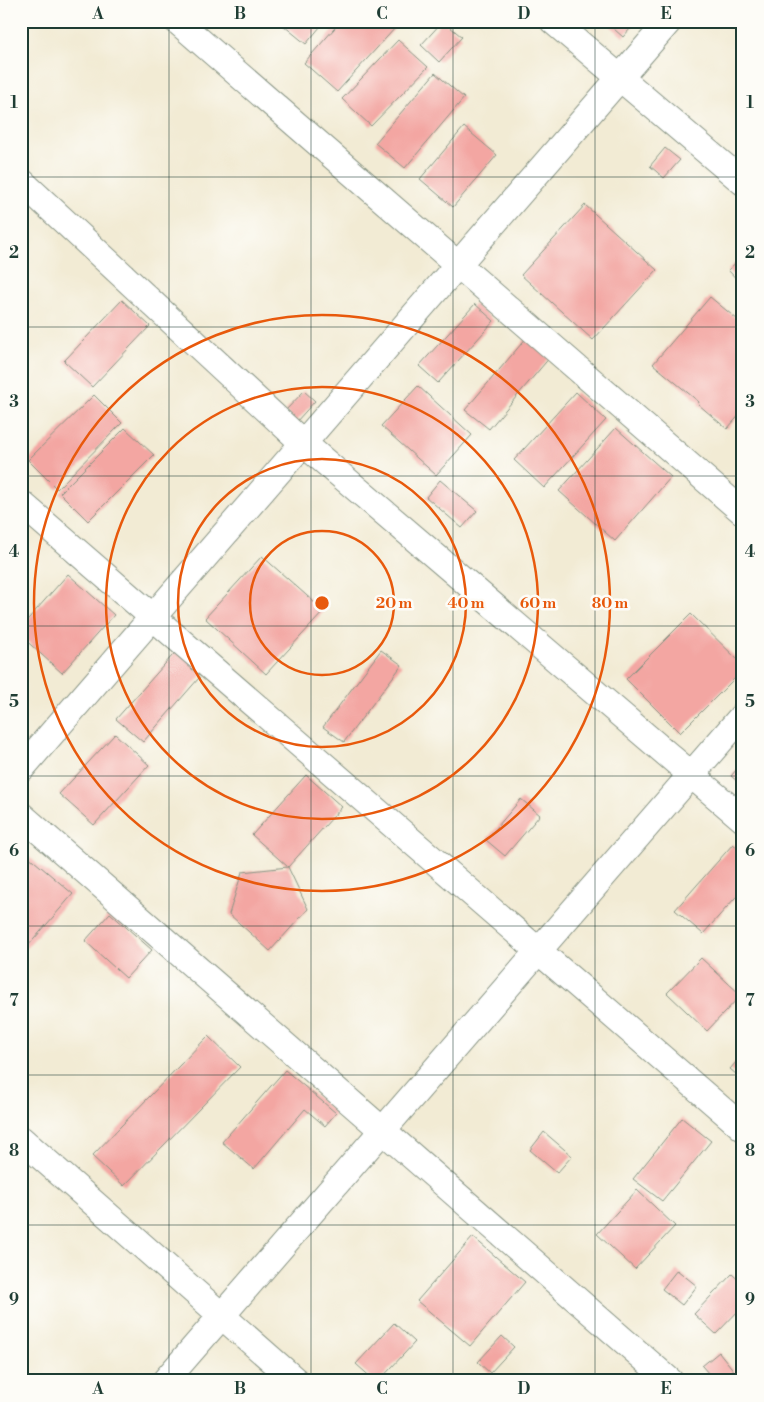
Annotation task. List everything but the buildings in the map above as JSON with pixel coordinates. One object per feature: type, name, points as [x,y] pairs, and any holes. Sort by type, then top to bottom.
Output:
[{"type":"street","points":[[177,21],[743,512]]},
{"type":"street","points":[[553,21],[619,79],[743,182]]},
{"type":"street","points":[[21,769],[669,21]]},
{"type":"street","points":[[21,181],[303,443],[743,819]]},
{"type":"street","points":[[21,503],[743,1128]]},
{"type":"street","points":[[165,1381],[743,715]]},
{"type":"street","points":[[21,815],[670,1381]]},
{"type":"street","points":[[21,1139],[296,1381]]}]
